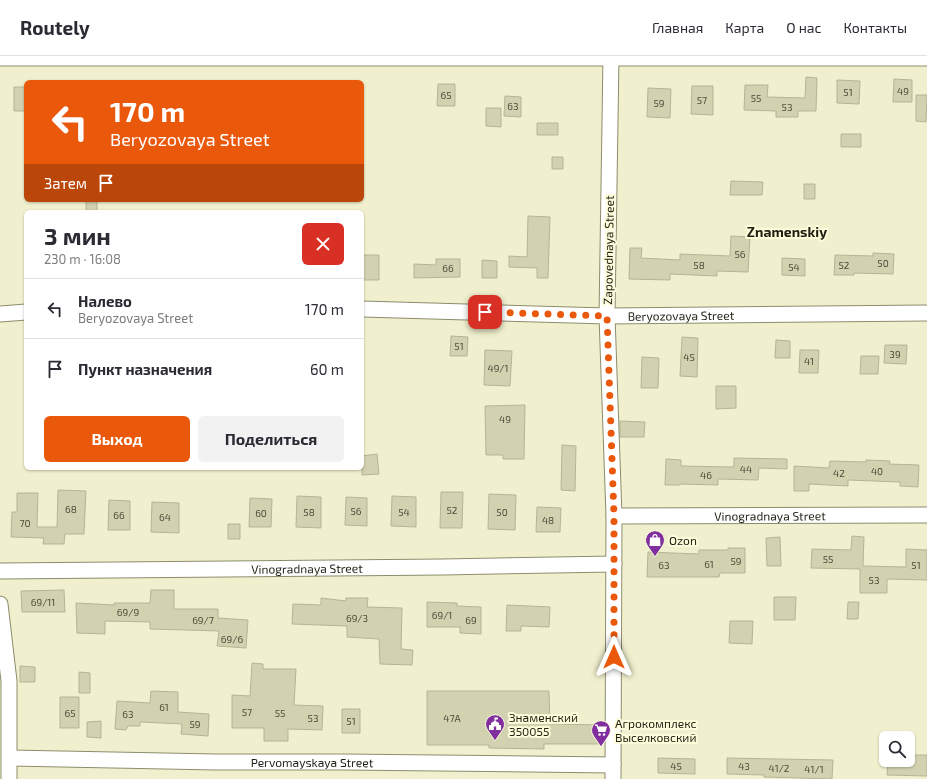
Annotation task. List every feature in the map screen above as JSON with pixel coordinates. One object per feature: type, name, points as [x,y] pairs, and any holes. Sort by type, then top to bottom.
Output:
[{"type":"street","name":"Zapovednaya Street","points":[[611,57],[607,316],[614,516],[613,772]]},
{"type":"street","points":[[0,58],[927,58]]},
{"type":"street","name":"Beryozovaya Street","points":[[364,309],[607,316],[927,313]]},
{"type":"street","points":[[0,314],[24,312]]},
{"type":"street","name":"Vinogradnaya Street","points":[[614,516],[927,515]]},
{"type":"street","name":"Vinogradnaya Street","points":[[0,571],[426,568],[614,564]]},
{"type":"street","points":[[0,604],[9,681],[9,779]]},
{"type":"street","name":"Pervomayskaya Street","points":[[10,758],[224,762],[351,762],[613,772]]},
{"type":"building","points":[[806,77],[817,78],[816,111],[798,111],[798,117],[776,117],[776,111],[744,110],[745,85],[768,85],[767,97],[805,98]]},
{"type":"building","points":[[894,79],[912,80],[912,102],[893,102]]},
{"type":"building","points":[[837,80],[860,81],[859,104],[837,103]]},
{"type":"building","points":[[438,84],[455,84],[455,106],[437,106]]},
{"type":"building","points":[[692,86],[713,86],[713,115],[691,114]]},
{"type":"building","points":[[14,87],[24,87],[24,111],[14,111]]},
{"type":"building","points":[[648,88],[671,89],[670,118],[647,117]]},
{"type":"building","points":[[916,95],[927,95],[926,122],[916,121]]},
{"type":"building","points":[[505,96],[521,97],[521,117],[504,116]]},
{"type":"building","points":[[486,108],[501,108],[501,127],[486,126]]},
{"type":"building","points":[[537,123],[558,123],[558,135],[537,135]]},
{"type":"building","points":[[841,134],[861,134],[861,147],[841,147]]},
{"type":"building","points":[[552,157],[563,157],[563,169],[552,169]]},
{"type":"building","points":[[731,181],[763,182],[762,195],[730,195]]},
{"type":"building","points":[[804,184],[815,184],[815,199],[804,199]]},
{"type":"building","points":[[86,202],[97,202],[97,210],[86,210]]},
{"type":"building","points":[[528,216],[550,217],[548,278],[537,278],[537,268],[509,267],[509,256],[527,257]]},
{"type":"building","points":[[731,236],[750,237],[748,272],[717,271],[717,276],[670,274],[670,280],[629,279],[630,248],[642,248],[641,258],[680,260],[680,254],[730,256]]},
{"type":"building","points":[[873,253],[894,254],[893,274],[854,273],[854,275],[834,275],[835,255],[873,256]]},
{"type":"building","points":[[364,255],[379,255],[379,280],[364,280]]},
{"type":"building","points":[[782,258],[805,259],[805,276],[782,275]]},
{"type":"building","points":[[436,259],[460,259],[460,277],[414,278],[414,264],[436,265]]},
{"type":"building","points":[[482,260],[497,261],[497,278],[482,278]]},
{"type":"building","points":[[451,336],[468,337],[467,356],[450,356]]},
{"type":"building","points":[[682,337],[698,338],[697,377],[680,376]]},
{"type":"building","points":[[776,340],[790,341],[790,358],[775,358]]},
{"type":"building","points":[[885,345],[907,345],[906,364],[884,363]]},
{"type":"building","points":[[485,350],[512,351],[510,386],[484,385]]},
{"type":"building","points":[[800,350],[819,350],[818,373],[799,373]]},
{"type":"building","points":[[861,356],[879,356],[878,374],[860,374]]},
{"type":"building","points":[[642,357],[659,358],[658,388],[641,388]]},
{"type":"building","points":[[716,386],[736,386],[736,408],[716,409]]},
{"type":"building","points":[[525,405],[524,459],[503,459],[503,455],[486,455],[485,406]]},
{"type":"building","points":[[620,421],[645,422],[644,437],[620,437]]},
{"type":"building","points":[[562,445],[576,446],[575,491],[561,490]]},
{"type":"building","points":[[377,454],[379,474],[362,475],[362,470],[364,470],[364,456]]},
{"type":"building","points":[[734,458],[787,459],[787,469],[759,468],[758,480],[718,479],[718,485],[665,485],[666,459],[681,460],[681,466],[734,467]]},
{"type":"building","points":[[866,460],[890,461],[889,464],[919,465],[918,487],[900,486],[900,482],[848,480],[848,486],[809,484],[809,491],[794,491],[794,466],[829,468],[830,461],[866,462]]},
{"type":"building","points":[[58,490],[86,491],[84,534],[65,534],[64,544],[43,544],[44,538],[11,537],[12,512],[17,512],[17,493],[38,493],[37,527],[57,527]]},
{"type":"building","points":[[441,492],[463,492],[462,528],[440,528]]},
{"type":"building","points":[[489,494],[516,495],[515,530],[488,529]]},
{"type":"building","points":[[297,496],[321,497],[321,528],[296,527]]},
{"type":"building","points":[[392,496],[416,497],[416,527],[391,526]]},
{"type":"building","points":[[346,497],[367,498],[367,526],[345,525]]},
{"type":"building","points":[[250,498],[272,499],[271,527],[249,527]]},
{"type":"building","points":[[109,500],[130,501],[130,530],[108,530]]},
{"type":"building","points":[[152,502],[179,503],[179,533],[151,532]]},
{"type":"building","points":[[537,507],[561,508],[560,532],[536,532]]},
{"type":"building","points":[[228,524],[240,524],[240,539],[228,539]]},
{"type":"building","points":[[852,536],[864,537],[863,566],[906,567],[906,549],[927,550],[927,580],[887,579],[887,593],[860,593],[860,569],[811,568],[812,549],[851,550]]},
{"type":"building","points":[[780,537],[781,566],[767,566],[766,538]]},
{"type":"building","points":[[728,548],[745,548],[745,573],[720,573],[719,577],[647,577],[648,552],[699,554],[699,550],[728,550]]},
{"type":"building","points":[[64,590],[65,612],[22,612],[21,591]]},
{"type":"building","points":[[151,590],[174,590],[174,609],[218,609],[218,618],[248,620],[246,648],[217,646],[219,631],[150,629],[150,622],[105,621],[105,634],[77,633],[76,603],[114,605],[114,603],[150,603]]},
{"type":"building","points":[[774,597],[796,597],[795,620],[774,620]]},
{"type":"building","points":[[321,598],[346,601],[346,598],[368,598],[367,607],[402,608],[401,649],[413,650],[412,665],[380,664],[379,639],[347,637],[347,626],[292,624],[293,604],[321,605]]},
{"type":"building","points":[[427,602],[457,603],[457,606],[481,607],[481,634],[460,633],[460,627],[427,627]]},
{"type":"building","points":[[848,602],[859,602],[858,619],[847,619]]},
{"type":"building","points":[[507,605],[550,607],[549,627],[521,626],[521,631],[506,631]]},
{"type":"building","points":[[730,621],[753,621],[752,644],[729,643]]},
{"type":"building","points":[[252,663],[263,664],[263,669],[296,669],[294,705],[323,706],[322,730],[288,729],[288,741],[264,741],[264,728],[232,728],[232,695],[250,696]]},
{"type":"building","points":[[20,666],[35,667],[35,682],[20,682]]},
{"type":"building","points":[[79,672],[90,673],[90,693],[79,693]]},
{"type":"building","points":[[151,691],[178,692],[178,712],[209,714],[208,736],[181,734],[182,724],[140,722],[140,726],[128,726],[126,730],[115,729],[117,701],[150,703]]},
{"type":"building","points":[[427,691],[549,691],[550,724],[600,725],[601,744],[544,744],[544,749],[489,748],[489,745],[427,745]]},
{"type":"building","points":[[60,697],[79,697],[79,728],[60,728]]},
{"type":"building","points":[[342,709],[360,709],[360,733],[342,733]]},
{"type":"building","points":[[101,721],[101,738],[87,737],[87,722]]},
{"type":"building","points":[[915,755],[927,755],[927,776],[887,775],[888,767],[915,767]]},
{"type":"building","points":[[658,758],[695,759],[695,774],[658,773]]},
{"type":"building","points":[[727,758],[833,760],[832,779],[764,777],[764,775],[727,774]]},
{"type":"place","name":"Ozon","points":[[655,557]]},
{"type":"place","name":"Знаменский 350055","points":[[495,741]]},
{"type":"place","name":"Агрокомплекс Выселковский","points":[[601,747]]},
{"type":"district","name":"Znamenskiy","points":[[787,231]]},
{"type":"route","points":[[485,312],[607,316],[614,516],[614,657]]}]
